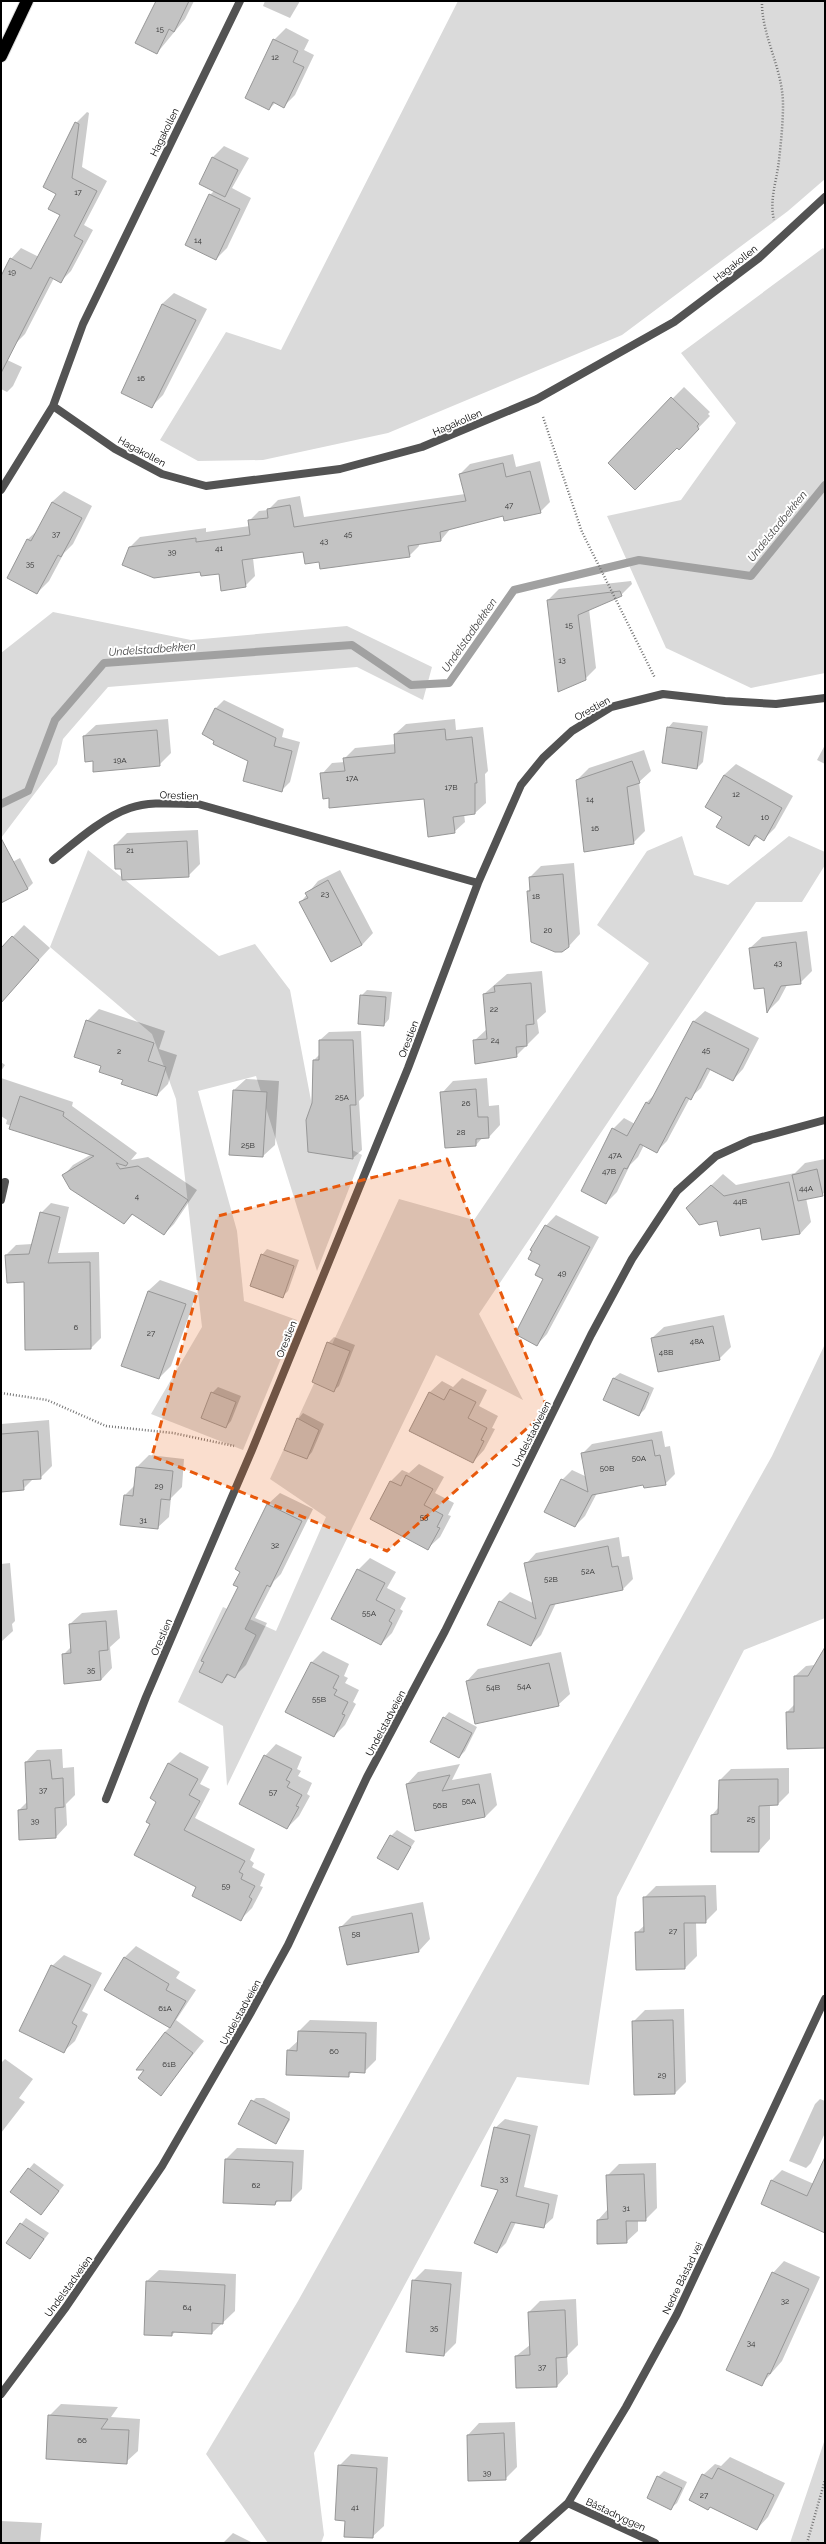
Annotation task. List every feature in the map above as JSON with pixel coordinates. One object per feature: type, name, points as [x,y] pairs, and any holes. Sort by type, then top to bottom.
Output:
[{"type":"highway","points":[[1,56],[27,1]]},
{"type":"street","name":"Hagakollen","points":[[1,490],[53,406],[83,324],[240,1]]},
{"type":"street","name":"Hagakollen","points":[[53,406],[115,449],[162,474],[206,486],[340,469],[414,449],[537,399],[674,322],[759,258],[825,197]]},
{"type":"street","name":"Orestien","points":[[106,1799],[146,1697],[252,1450],[408,1068],[478,883],[521,785],[543,758],[572,731],[611,707],[663,694],[725,701],[776,704],[825,698]]},
{"type":"street","name":"Orestien","points":[[53,860],[81,837],[130,808],[157,804],[198,804],[478,883]]},
{"type":"street","name":"Undelstadveien","points":[[1,2394],[70,2301],[162,2166],[250,2014],[288,1945],[367,1777],[445,1631],[591,1335],[632,1259],[677,1191],[716,1156],[751,1140],[825,1120]]},
{"type":"street","points":[[1,1200],[5,1182]]},
{"type":"street","name":"Nedre Båstad vei","points":[[522,2543],[568,2503],[626,2406],[677,2314],[825,1999]]},
{"type":"street","name":"Båstadryggen","points":[[568,2503],[656,2543]]},
{"type":"path","points":[[762,1],[762,18],[780,74],[783,105],[779,160],[771,208],[778,241]]},
{"type":"path","points":[[537,399],[582,532],[663,694]]},
{"type":"path","points":[[1,1393],[47,1400],[106,1426],[173,1433],[252,1450]]},
{"type":"path","points":[[807,2543],[825,2480]]},
{"type":"highlighted area","points":[[447,1159],[548,1410],[387,1551],[152,1456],[218,1216]]},
{"type":"shaded area","points":[[458,1],[825,1],[825,179],[788,211],[622,335],[388,433],[263,460],[198,461],[160,440],[226,332],[281,350]]},
{"type":"shaded area","points":[[823,248],[825,250],[825,673],[751,688],[666,648],[607,516],[681,500],[736,423],[681,353]]},
{"type":"shaded area","points":[[53,612],[191,640],[347,626],[432,667],[423,700],[357,667],[108,687],[63,739],[57,764],[1,838],[1,653]]},
{"type":"shaded area","points":[[682,836],[694,875],[728,885],[789,836],[825,852],[825,865],[802,902],[756,902],[479,1314],[523,1400],[436,1355],[227,1786],[223,1726],[178,1702],[223,1607],[276,1631],[326,1517],[270,1479],[399,1199],[474,1220],[649,963],[597,925],[647,851]]},
{"type":"shaded area","points":[[88,850],[219,956],[255,944],[290,990],[317,1132],[362,1155],[317,1271],[256,1076],[198,1091],[237,1231],[244,1301],[297,1320],[243,1450],[151,1414],[202,1327],[176,1099],[152,1034],[50,947]]},
{"type":"shaded area","points":[[825,1344],[825,1618],[744,1650],[617,1897],[589,2085],[517,2077],[314,2453],[324,2535],[321,2543],[268,2543],[206,2454],[298,2301],[772,1456]]},
{"type":"shaded area","points":[[825,2439],[825,2543],[790,2543]]},
{"type":"building","points":[[156,1],[189,1],[174,32],[169,29],[157,54],[135,43]]},
{"type":"building","points":[[273,39],[298,51],[293,62],[304,67],[284,108],[273,102],[269,110],[245,98]]},
{"type":"building","points":[[75,122],[79,124],[72,178],[97,191],[74,236],[83,241],[61,283],[50,277],[1,373],[1,276],[10,258],[31,269],[60,215],[48,209],[56,194],[43,187]]},
{"type":"building","points":[[212,157],[238,170],[225,197],[199,184]]},
{"type":"building","points":[[209,194],[240,209],[216,260],[185,245]]},
{"type":"building","points":[[162,304],[196,320],[152,408],[121,393]]},
{"type":"building","points":[[671,397],[699,424],[697,426],[699,429],[679,450],[677,448],[635,490],[608,463]]},
{"type":"building","points":[[503,463],[506,477],[530,471],[541,513],[504,521],[503,516],[440,532],[441,541],[408,546],[410,557],[320,569],[319,562],[305,564],[303,552],[242,560],[246,587],[221,591],[219,574],[201,576],[200,572],[154,578],[122,565],[129,547],[196,538],[196,542],[250,535],[248,520],[268,518],[267,509],[290,505],[294,527],[466,501],[459,474]]},
{"type":"building","points":[[52,502],[82,518],[61,557],[58,555],[37,594],[7,578],[27,539],[31,541]]},
{"type":"building","points":[[620,591],[622,596],[578,615],[586,680],[558,692],[547,600]]},
{"type":"building","points":[[215,708],[276,738],[274,746],[292,751],[282,792],[243,781],[248,761],[213,744],[214,741],[202,734]]},
{"type":"building","points":[[667,727],[702,732],[697,769],[662,763]]},
{"type":"building","points":[[445,729],[446,740],[472,737],[477,783],[475,783],[475,814],[453,817],[455,833],[428,837],[424,799],[329,808],[329,798],[323,799],[320,773],[345,771],[343,758],[395,753],[394,734]]},
{"type":"building","points":[[157,730],[160,766],[93,772],[93,761],[85,762],[83,736]]},
{"type":"building","points":[[632,761],[640,783],[627,787],[634,844],[584,852],[576,780]]},
{"type":"building","points":[[724,775],[782,808],[764,841],[755,835],[749,846],[716,827],[722,817],[705,807]]},
{"type":"building","points":[[1,838],[28,889],[1,903]]},
{"type":"building","points":[[187,841],[189,877],[122,880],[121,869],[115,869],[114,845]]},
{"type":"building","points":[[563,874],[569,947],[562,952],[555,952],[531,942],[527,891],[530,891],[529,877]]},
{"type":"building","points":[[328,880],[362,945],[331,962],[299,902],[308,898],[305,893]]},
{"type":"building","points":[[12,936],[39,960],[1,1003],[1,948]]},
{"type":"building","points":[[796,942],[801,984],[781,986],[767,1013],[764,988],[754,989],[749,948]]},
{"type":"building","points":[[531,983],[534,1024],[526,1025],[527,1046],[516,1047],[517,1057],[475,1064],[473,1040],[487,1039],[483,994],[495,992],[494,986]]},
{"type":"building","points":[[360,995],[386,997],[384,1026],[358,1024]]},
{"type":"building","points":[[86,1020],[154,1043],[148,1061],[166,1067],[157,1096],[121,1084],[123,1080],[99,1072],[101,1066],[74,1057]]},
{"type":"building","points":[[693,1021],[749,1049],[733,1081],[707,1068],[691,1100],[686,1097],[657,1153],[640,1144],[627,1169],[624,1168],[606,1204],[581,1191],[612,1128],[627,1136],[646,1102],[649,1104]]},
{"type":"building","points":[[319,1040],[353,1040],[356,1105],[350,1105],[353,1159],[308,1152],[306,1120],[312,1103],[313,1060],[319,1060]]},
{"type":"building","points":[[476,1089],[478,1117],[488,1117],[489,1138],[476,1139],[476,1146],[445,1148],[440,1092]]},
{"type":"building","points":[[233,1090],[267,1092],[263,1157],[229,1155]]},
{"type":"building","points":[[20,1096],[64,1112],[63,1116],[128,1163],[126,1166],[116,1163],[120,1169],[138,1166],[188,1200],[164,1235],[132,1214],[124,1224],[70,1189],[62,1175],[94,1156],[9,1129]]},
{"type":"building","points":[[817,1169],[823,1196],[798,1201],[792,1175]]},
{"type":"building","points":[[789,1182],[800,1234],[762,1240],[760,1228],[720,1236],[717,1221],[699,1225],[686,1208],[711,1185],[724,1196]]},
{"type":"building","points":[[40,1212],[60,1217],[48,1263],[90,1262],[91,1349],[25,1350],[24,1282],[7,1283],[5,1255],[29,1254]]},
{"type":"building","points":[[545,1225],[590,1247],[537,1346],[515,1334],[543,1279],[535,1275],[540,1265],[528,1259],[532,1251],[530,1250]]},
{"type":"building","points":[[261,1254],[294,1266],[283,1298],[250,1286]]},
{"type":"building","points":[[148,1291],[186,1304],[159,1379],[121,1366]]},
{"type":"building","points":[[713,1326],[720,1360],[658,1372],[651,1338]]},
{"type":"building","points":[[327,1342],[350,1351],[334,1392],[312,1382]]},
{"type":"building","points":[[613,1378],[649,1393],[639,1416],[603,1400]]},
{"type":"building","points":[[450,1389],[476,1402],[468,1418],[487,1428],[481,1440],[484,1441],[473,1463],[409,1431],[429,1392],[444,1400]]},
{"type":"building","points":[[211,1392],[236,1402],[226,1428],[201,1418]]},
{"type":"building","points":[[297,1418],[319,1430],[307,1459],[284,1450]]},
{"type":"building","points":[[38,1431],[41,1479],[23,1480],[24,1490],[1,1492],[1,1434]]},
{"type":"building","points":[[652,1440],[655,1456],[660,1455],[666,1485],[644,1488],[643,1485],[592,1495],[575,1527],[544,1512],[561,1479],[588,1492],[581,1453]]},
{"type":"building","points":[[136,1467],[173,1471],[170,1500],[161,1499],[158,1529],[120,1525],[124,1495],[133,1496]]},
{"type":"building","points":[[406,1475],[433,1489],[424,1505],[443,1515],[437,1527],[440,1528],[428,1550],[370,1519],[390,1481],[401,1486]]},
{"type":"building","points":[[267,1504],[302,1521],[270,1587],[267,1585],[245,1629],[256,1635],[235,1678],[227,1674],[222,1683],[199,1672],[204,1662],[201,1661],[238,1587],[233,1585],[240,1572],[235,1569]]},
{"type":"building","points":[[608,1546],[612,1567],[618,1566],[623,1590],[550,1605],[531,1646],[487,1625],[499,1601],[536,1619],[524,1563]]},
{"type":"building","points":[[357,1569],[385,1583],[376,1600],[395,1610],[389,1621],[392,1623],[381,1645],[331,1619]]},
{"type":"building","points":[[106,1621],[108,1650],[99,1651],[101,1680],[64,1684],[62,1654],[71,1653],[69,1624]]},
{"type":"building","points":[[825,1647],[825,1748],[787,1749],[786,1712],[794,1712],[794,1676],[808,1676]]},
{"type":"building","points":[[311,1662],[339,1676],[333,1688],[337,1690],[334,1695],[348,1702],[342,1714],[345,1715],[334,1737],[285,1712]]},
{"type":"building","points":[[549,1663],[559,1706],[475,1724],[466,1681]]},
{"type":"building","points":[[443,1717],[472,1733],[459,1758],[430,1742]]},
{"type":"building","points":[[264,1755],[292,1769],[286,1780],[290,1782],[287,1787],[302,1795],[296,1806],[299,1807],[287,1829],[239,1804]]},
{"type":"building","points":[[50,1760],[52,1779],[63,1778],[64,1807],[55,1808],[56,1838],[19,1840],[18,1810],[27,1809],[25,1762]]},
{"type":"building","points":[[168,1763],[198,1779],[189,1795],[200,1801],[184,1830],[245,1861],[239,1872],[243,1874],[241,1879],[255,1886],[249,1897],[252,1899],[241,1921],[192,1896],[196,1887],[134,1855],[150,1824],[146,1822],[156,1802],[150,1798]]},
{"type":"building","points":[[450,1775],[442,1791],[479,1784],[485,1817],[415,1831],[406,1784]]},
{"type":"building","points":[[778,1779],[778,1805],[759,1806],[759,1852],[711,1852],[711,1815],[718,1814],[719,1780]]},
{"type":"building","points":[[390,1835],[411,1847],[398,1870],[377,1858]]},
{"type":"building","points":[[705,1896],[706,1923],[684,1923],[685,1969],[636,1970],[635,1932],[644,1932],[643,1897]]},
{"type":"building","points":[[412,1913],[419,1952],[347,1965],[339,1927]]},
{"type":"building","points":[[124,1957],[169,1984],[166,1990],[186,2001],[170,2028],[104,1990]]},
{"type":"building","points":[[51,1965],[91,1985],[72,2023],[77,2026],[64,2053],[19,2031]]},
{"type":"building","points":[[673,2020],[675,2094],[634,2095],[632,2021]]},
{"type":"building","points":[[298,2031],[366,2033],[365,2073],[349,2072],[349,2077],[286,2075],[287,2050],[297,2051]]},
{"type":"building","points":[[165,2032],[193,2053],[161,2096],[138,2078],[144,2070],[136,2070]]},
{"type":"building","points":[[251,2100],[289,2119],[276,2144],[238,2124]]},
{"type":"building","points":[[494,2127],[530,2135],[516,2196],[549,2204],[544,2228],[511,2222],[497,2253],[474,2243],[498,2190],[481,2186]]},
{"type":"building","points":[[825,2157],[825,2233],[761,2204],[771,2180],[807,2196]]},
{"type":"building","points":[[225,2159],[293,2162],[291,2201],[276,2201],[275,2205],[223,2203]]},
{"type":"building","points":[[28,2168],[59,2191],[41,2215],[10,2192]]},
{"type":"building","points":[[644,2174],[646,2221],[626,2221],[627,2243],[597,2244],[597,2220],[608,2219],[606,2175]]},
{"type":"building","points":[[20,2223],[44,2239],[30,2259],[6,2243]]},
{"type":"building","points":[[772,2272],[809,2289],[770,2374],[768,2373],[762,2386],[726,2370]]},
{"type":"building","points":[[412,2280],[451,2284],[444,2356],[406,2352]]},
{"type":"building","points":[[146,2281],[225,2285],[223,2324],[212,2323],[212,2334],[172,2332],[172,2336],[144,2335]]},
{"type":"building","points":[[565,2310],[567,2357],[556,2358],[557,2387],[516,2388],[515,2356],[530,2355],[528,2312]]},
{"type":"building","points":[[48,2415],[108,2419],[101,2429],[129,2430],[127,2464],[46,2459]]},
{"type":"building","points":[[504,2433],[506,2480],[468,2481],[467,2435]]},
{"type":"building","points":[[338,2465],[377,2468],[373,2538],[344,2537],[345,2521],[335,2520]]},
{"type":"building","points":[[718,2468],[774,2495],[757,2530],[710,2507],[708,2510],[689,2500],[702,2474],[712,2479]]},
{"type":"building","points":[[657,2476],[682,2488],[671,2510],[647,2498]]},
{"type":"waterway","name":"Undelstadbekken","points":[[1,804],[28,791],[55,720],[104,663],[352,645],[411,685],[449,683],[514,590],[639,560],[751,576],[825,485]]}]
